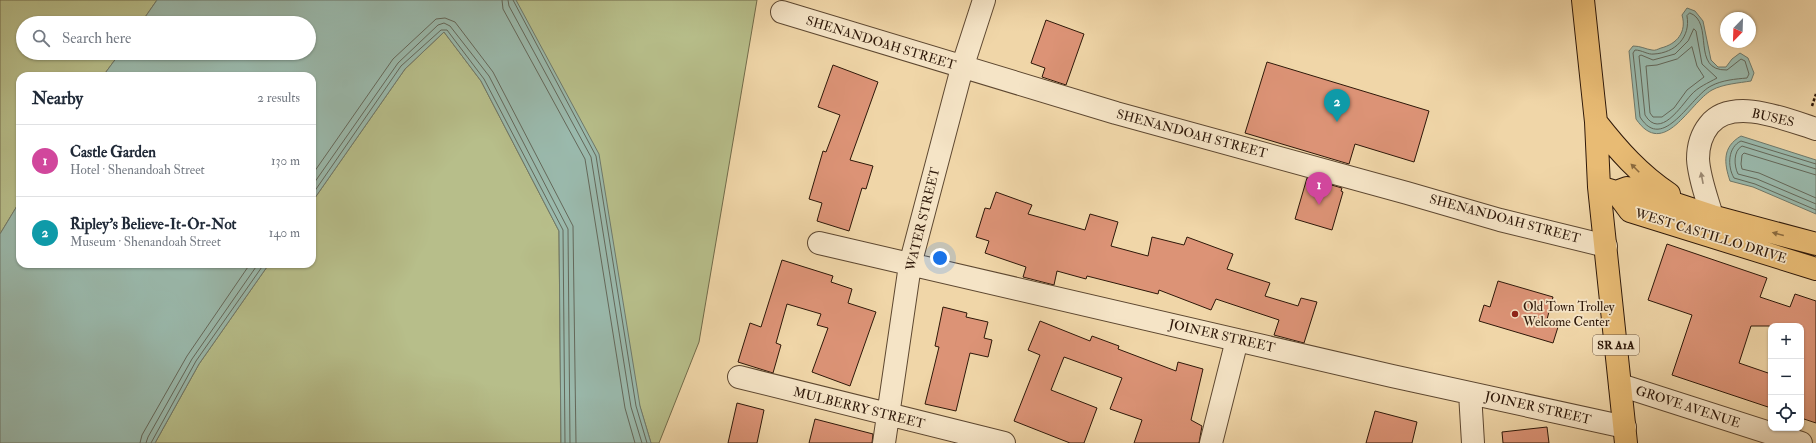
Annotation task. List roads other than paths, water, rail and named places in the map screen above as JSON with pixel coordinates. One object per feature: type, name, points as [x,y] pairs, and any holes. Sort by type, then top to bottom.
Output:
[{"type":"main road","name":"SR A1A","points":[[1582,0],[1596,122],[1608,189],[1606,246],[1625,435]]},
{"type":"main road","points":[[1596,122],[1636,169],[1648,180],[1688,208]]},
{"type":"main road","name":"WEST CASTILLO DRIVE","points":[[1608,189],[1627,188],[1712,216],[1816,244]]},
{"type":"main road","name":"WEST CASTILLO DRIVE","points":[[1608,189],[1630,211],[1816,269]]},
{"type":"street","name":"WATER STREET","points":[[884,443],[910,265],[962,68],[984,0]]},
{"type":"street","name":"SHENANDOAH STREET","points":[[782,12],[1116,114],[1407,192],[1500,220],[1606,246]]},
{"type":"street","name":"BUSES","points":[[1712,216],[1698,161],[1699,145],[1706,129],[1714,119],[1724,113],[1744,111],[1769,114],[1816,129]]},
{"type":"street","name":"JOINER STREET","points":[[819,243],[1470,393],[1625,435]]},
{"type":"street","points":[[1211,443],[1237,340]]},
{"type":"street","name":"MULBERRY STREET","points":[[739,377],[1004,443]]},
{"type":"street","name":"GROVE AVENUE","points":[[1620,385],[1801,443]]},
{"type":"street","points":[[1470,393],[1473,443]]},
{"type":"water","points":[[157,0],[516,0],[599,154],[640,406],[651,443],[561,443],[559,231],[481,81],[444,32],[405,69],[316,196],[316,72],[106,72],[115,60],[316,60],[316,16],[146,16]]},
{"type":"water","points":[[1687,8],[1695,11],[1703,21],[1711,60],[1718,67],[1726,67],[1732,59],[1740,53],[1748,58],[1754,73],[1751,81],[1726,85],[1712,90],[1703,97],[1676,125],[1666,131],[1656,134],[1646,130],[1636,119],[1629,51],[1633,46],[1654,50],[1672,44],[1682,32],[1682,15]]},
{"type":"water","points":[[1741,136],[1816,160],[1816,214],[1753,187],[1730,181],[1726,156],[1730,145]]},
{"type":"water","points":[[16,208],[16,268],[266,268],[199,364],[155,443],[0,443],[0,234]]},
{"type":"place","name":"Ripley's Believe-It-Or-Not","points":[[1337,122]]},
{"type":"place","name":"Castle Garden","points":[[1319,205]]},
{"type":"place","name":"Old Town Trolley Welcome Center","points":[[1515,314]]}]
